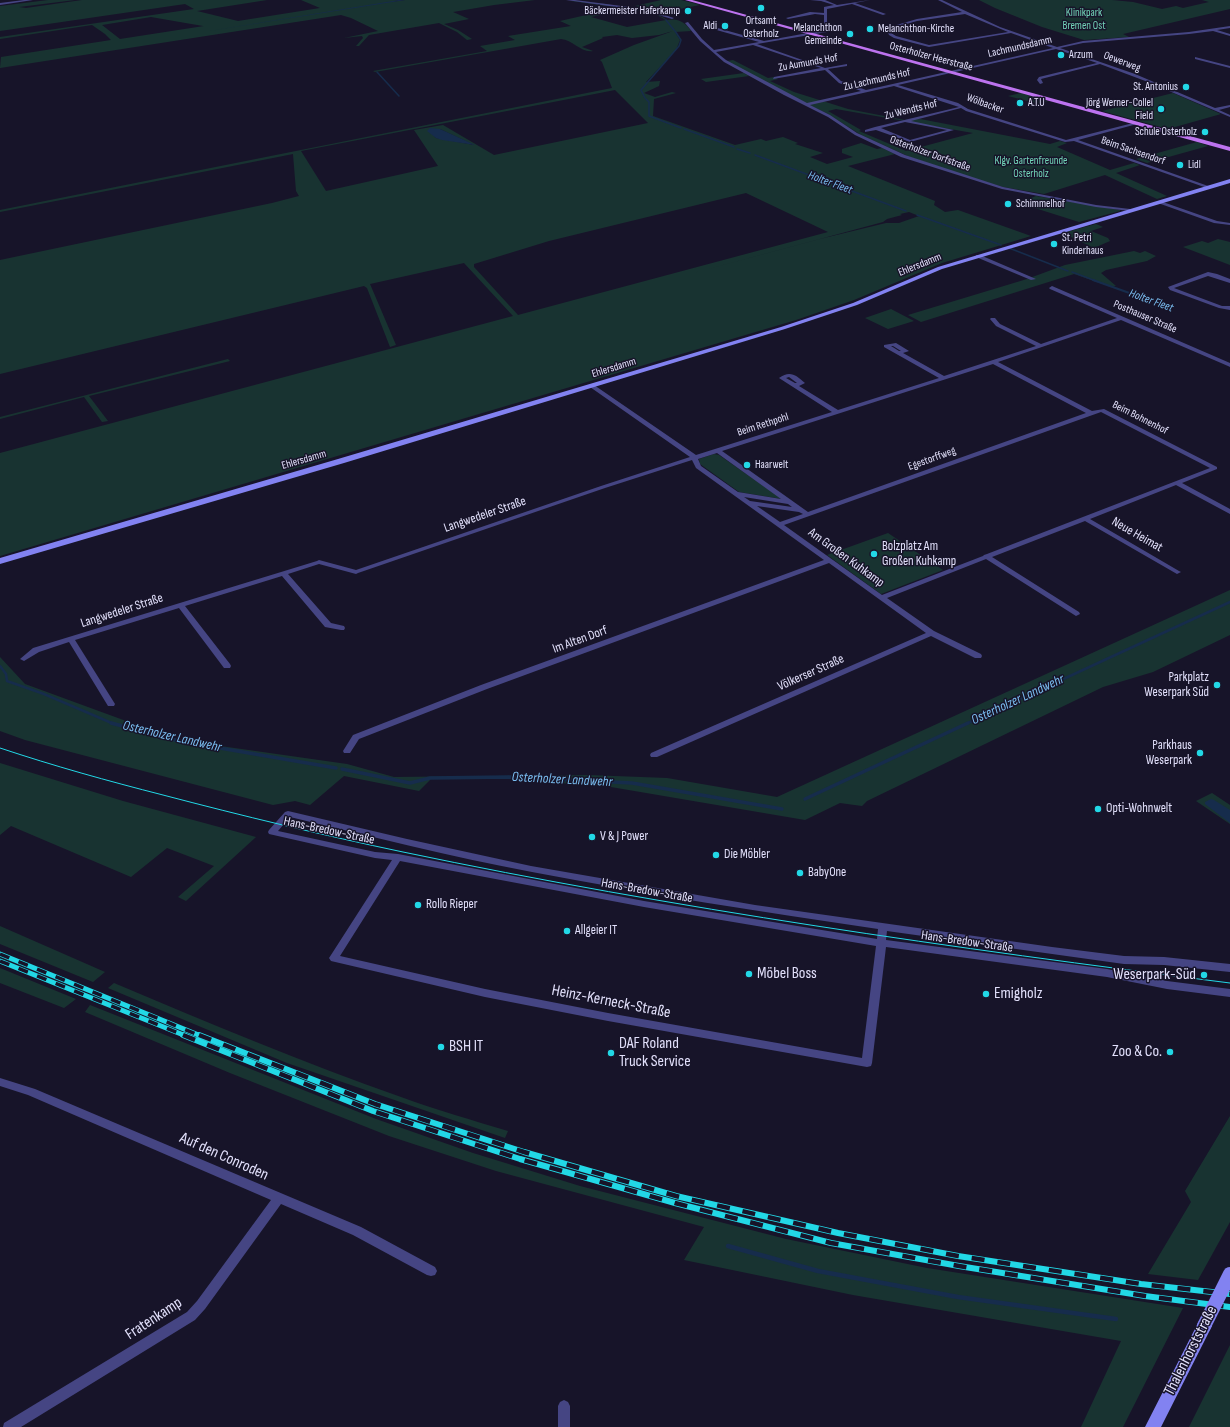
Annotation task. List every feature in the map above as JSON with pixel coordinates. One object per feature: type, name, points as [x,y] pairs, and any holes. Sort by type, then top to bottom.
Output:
[{"type":"main road","name":"Osterholzer Heerstraße","points":[[687,0],[1077,107],[1093,113],[1136,123],[1230,149]]},
{"type":"street","points":[[0,4],[31,0]]},
{"type":"street","points":[[568,0],[636,8],[672,18]]},
{"type":"street","points":[[812,0],[821,0],[839,5]]},
{"type":"street","points":[[714,51],[826,31],[825,8],[868,0]]},
{"type":"street","name":"Oewerweg","points":[[940,0],[964,13],[1010,32],[1100,63],[1230,116]]},
{"type":"street","points":[[851,3],[884,14]]},
{"type":"street","points":[[814,14],[788,18],[810,13],[825,14]]},
{"type":"street","points":[[964,13],[916,20],[887,29],[890,34],[895,37],[929,46],[1010,32]]},
{"type":"street","name":"Osterholzer Dorfstraße","points":[[687,23],[694,32],[725,61],[808,104],[856,134],[909,158],[1002,188],[1096,206],[1130,210]]},
{"type":"street","name":"Lachmundsdamm","points":[[951,72],[1089,41],[1213,30],[1230,27]]},
{"type":"street","points":[[714,28],[765,43]]},
{"type":"street","points":[[1213,30],[1230,35]]},
{"type":"street","points":[[754,44],[826,69],[840,82],[865,91]]},
{"type":"street","points":[[1196,58],[1230,67]]},
{"type":"street","points":[[1041,83],[1039,80],[1040,78],[1100,63]]},
{"type":"street","name":"Zu Aumunds Hof","points":[[774,78],[846,65]]},
{"type":"street","name":"Zu Lachmunds Hof","points":[[808,104],[951,72]]},
{"type":"street","name":"Wölbacker","points":[[895,85],[1071,140]]},
{"type":"street","points":[[1216,109],[1230,106]]},
{"type":"street","name":"Zu Wendts Hof","points":[[866,131],[962,107]]},
{"type":"street","points":[[876,128],[910,141],[952,130],[904,121]]},
{"type":"street","points":[[1071,140],[1136,123]]},
{"type":"street","name":"Beim Sachsendorf","points":[[1071,140],[1209,187]]},
{"type":"street","name":"Ehlersdamm","points":[[0,560],[592,386],[855,304],[934,270],[1230,181]]},
{"type":"street","points":[[1160,202],[1216,222],[1230,224]]},
{"type":"street","points":[[978,256],[1033,279]]},
{"type":"street","points":[[1230,281],[1208,274],[1171,287],[1172,289],[1221,307],[1230,308]]},
{"type":"street","name":"Posthauser Straße","points":[[1052,288],[1230,365]]},
{"type":"street","name":"Beim Rethpohl","points":[[694,457],[944,378],[1122,318]]},
{"type":"street","points":[[993,319],[998,325],[1041,346]]},
{"type":"street","points":[[898,353],[944,378]]},
{"type":"street","name":"Beim Bohnenhof","points":[[993,362],[1091,413],[1102,410],[1214,468]]},
{"type":"street","points":[[795,385],[837,412]]},
{"type":"street","name":"Am Großen Kuhkamp","points":[[592,386],[694,457],[698,467],[931,633]]},
{"type":"street","name":"Egestorffweg","points":[[779,524],[805,512],[1091,413]]},
{"type":"street","name":"Am Großen Kuhkamp","points":[[717,450],[805,512]]},
{"type":"street","name":"Langwedeler Straße","points":[[24,659],[36,650],[319,562],[356,572],[694,457]]},
{"type":"street","name":"Neue Heimat","points":[[881,598],[1214,468]]},
{"type":"street","points":[[1177,483],[1230,512]]},
{"type":"street","name":"Am Großen Kuhkamp","points":[[736,494],[792,503]]},
{"type":"street","name":"Am Großen Kuhkamp","points":[[748,502],[805,512]]},
{"type":"street","name":"Neue Heimat","points":[[1084,518],[1177,572]]},
{"type":"street","points":[[986,556],[1076,614]]},
{"type":"street","name":"Im Alten Dorf","points":[[347,751],[356,737],[484,687],[829,561]]},
{"type":"street","points":[[283,573],[328,625],[341,628]]},
{"type":"street","name":"Langwedeler Straße","points":[[180,605],[227,666]]},
{"type":"street","points":[[931,633],[978,656]]},
{"type":"street","name":"Völkerser Straße","points":[[654,755],[931,633]]},
{"type":"street","name":"Langwedeler Straße","points":[[72,639],[111,704]]},
{"type":"street","name":"Hans-Bredow-Straße","points":[[1230,968],[1164,961],[1124,960],[883,928],[755,908],[539,870],[288,814],[272,832],[376,855],[398,857],[644,904],[881,943],[1107,973],[1167,985],[1230,993]]},
{"type":"street","name":"Heinz-Kerneck-Straße","points":[[398,857],[334,958],[485,993],[608,1018],[867,1063],[883,928]]},
{"type":"street","name":"Auf den Conroden","points":[[0,1082],[31,1092],[357,1230],[431,1271]]},
{"type":"street","name":"Fratenkamp","points":[[9,1427],[191,1316],[201,1305],[279,1198]]},
{"type":"street","name":"Thalenhorststraße","points":[[1153,1427],[1230,1274]]},
{"type":"street","points":[[564,1406],[564,1427]]},
{"type":"green space","points":[[48,0],[75,0],[19,7],[26,8],[82,0],[267,0],[197,11],[238,21],[320,8],[301,0],[399,0],[391,2],[405,0],[535,0],[453,12],[469,19],[444,24],[458,30],[472,39],[467,40],[457,32],[439,23],[369,35],[359,46],[356,46],[363,38],[362,36],[344,38],[378,31],[351,18],[341,15],[0,68],[1,57],[111,40],[92,25],[0,39],[0,37],[194,9],[185,4],[0,31],[0,6]],"holes":[[[151,17],[204,26],[120,39],[102,25]]]},
{"type":"green space","points":[[661,0],[681,0],[700,5],[664,12],[635,6]]},
{"type":"green space","name":"Klinikpark Bremen Ost","points":[[979,0],[1112,0],[1133,2],[1162,9],[1176,6],[1183,8],[1209,2],[1202,0],[1230,0],[1230,9],[1123,34],[1129,37],[1084,40],[1042,27]]},
{"type":"green space","points":[[571,1],[621,6],[652,13]]},
{"type":"green space","points":[[617,8],[627,9],[591,17],[627,27],[666,20],[656,15],[667,20],[681,21],[691,31],[675,32],[680,40],[676,50],[646,82],[660,81],[659,86],[644,93],[655,97],[672,92],[676,93],[654,99],[653,116],[735,145],[761,139],[766,141],[783,137],[798,143],[795,144],[823,153],[810,157],[827,164],[853,157],[842,153],[842,149],[861,143],[877,149],[882,148],[895,154],[848,166],[935,201],[934,205],[945,212],[958,210],[1031,236],[942,263],[854,300],[796,320],[0,556],[0,453],[513,316],[464,263],[370,284],[396,345],[390,347],[367,288],[364,286],[0,374],[0,260],[299,196],[296,191],[293,154],[0,212],[0,210],[612,88],[600,60],[634,45],[673,31],[659,35],[632,38],[617,35],[602,37],[603,38],[582,47],[593,51],[585,50],[561,39],[375,72],[373,71],[487,51],[480,46],[515,40],[508,36],[571,26],[560,21]],"holes":[[[615,90],[648,123],[494,155],[443,125],[414,130],[438,166],[326,191],[301,151]],[[435,129],[440,129],[474,145],[436,138],[433,135]],[[746,193],[828,232],[518,315],[474,267],[474,264],[549,241]],[[909,212],[919,216],[899,223],[886,223],[820,239],[630,290],[883,222],[887,219],[902,215],[900,214]]]},
{"type":"green space","name":"Klgv. Gartenfreunde Osterholz","points":[[733,60],[768,78],[774,77],[778,79],[770,81],[794,92],[848,109],[905,120],[915,118],[1050,144],[1060,141],[1067,143],[1057,147],[1110,170],[1134,163],[1140,165],[1116,173],[1167,196],[1157,199],[1105,175],[1044,194],[1003,187],[978,180],[910,157],[861,135],[828,114],[786,94],[727,61]],"holes":[[[836,109],[973,133],[906,151],[859,131],[861,130],[828,111]]]},
{"type":"green space","points":[[744,73],[749,76],[706,82],[701,79]]},
{"type":"green space","points":[[1021,93],[1048,101],[1039,104],[1008,96]]},
{"type":"green space","name":"Jörg Werner-Collel Field","points":[[1173,93],[1221,114],[1168,129],[1102,111]]},
{"type":"green space","points":[[1197,142],[1208,146],[1147,163],[1136,159]]},
{"type":"green space","points":[[1036,196],[1120,211],[1079,222],[1019,203]]},
{"type":"green space","points":[[1096,224],[1103,227],[1091,231],[1108,238],[1110,241],[1094,248],[1063,233]]},
{"type":"green space","points":[[1218,239],[1230,242],[1230,265],[1183,247],[1202,241],[1208,243]]},
{"type":"green space","points":[[1134,251],[1140,253],[1145,251],[1156,256],[1147,261],[1106,270],[1101,273],[1116,286],[1111,287],[1074,274],[921,322],[908,315],[1027,279],[1065,265]]},
{"type":"green space","points":[[891,309],[914,321],[888,329],[865,318]]},
{"type":"green space","points":[[228,359],[230,361],[89,396],[108,421],[102,422],[84,397],[0,419],[0,417]]},
{"type":"green space","points":[[714,454],[719,455],[782,499],[739,492],[700,464],[699,459]]},
{"type":"green space","points":[[888,533],[943,570],[881,594],[827,555]]},
{"type":"green space","points":[[1230,590],[1230,635],[1153,672],[1103,687],[867,801],[862,806],[840,803],[805,820],[611,787],[496,778],[431,779],[419,791],[344,776],[310,805],[295,801],[273,805],[25,740],[0,731],[0,657],[25,684],[178,740],[347,764],[394,777],[588,775],[667,778],[777,797]]},
{"type":"green space","points":[[0,763],[123,801],[256,837],[186,901],[178,897],[214,866],[167,848],[131,877],[11,826],[0,835]]},
{"type":"green space","points":[[1212,793],[1230,805],[1230,824],[1196,801]]},
{"type":"green space","points":[[0,926],[105,972],[93,982],[0,944]]},
{"type":"green space","points":[[0,968],[76,999],[64,1008],[0,983]]},
{"type":"green space","points":[[114,983],[293,1057],[427,1106],[508,1131],[505,1138],[287,1063],[108,988]]},
{"type":"green space","points":[[90,1005],[376,1119],[473,1153],[580,1186],[786,1239],[927,1268],[1183,1308],[1123,1427],[1081,1427],[1121,1341],[853,1295],[684,1260],[704,1227],[496,1171],[389,1136],[230,1073],[85,1012]]},
{"type":"green space","points":[[1230,1116],[1230,1222],[1198,1280],[1148,1274],[1191,1202],[1185,1191]]},
{"type":"green space","points":[[1230,1345],[1230,1427],[1189,1427]]},
{"type":"water","points":[[399,0],[405,0],[209,31]]},
{"type":"water","points":[[430,128],[440,129],[475,145],[436,138],[427,131]]},
{"type":"water","points":[[1211,799],[1230,810],[1230,823],[1205,804],[1205,802]]},
{"type":"waterway","name":"Holter Fleet","points":[[666,20],[674,30]]},
{"type":"waterway","name":"Holter Fleet","points":[[645,98],[641,90],[679,46],[681,40],[675,31]]},
{"type":"waterway","points":[[377,72],[399,96]]},
{"type":"waterway","name":"Holter Fleet","points":[[646,99],[649,102],[649,116],[681,128]]},
{"type":"waterway","name":"Holter Fleet","points":[[684,129],[734,147]]},
{"type":"waterway","name":"Holter Fleet","points":[[737,149],[750,153]]},
{"type":"waterway","name":"Holter Fleet","points":[[755,155],[906,211]]},
{"type":"waterway","name":"Holter Fleet","points":[[917,215],[1001,245]]},
{"type":"waterway","name":"Holter Fleet","points":[[1009,248],[1068,271]]},
{"type":"waterway","name":"Holter Fleet","points":[[1072,272],[1096,281]]},
{"type":"waterway","name":"Holter Fleet","points":[[1093,280],[1149,300]]},
{"type":"waterway","name":"Osterholzer Landwehr","points":[[966,724],[1230,602]]},
{"type":"waterway","name":"Osterholzer Landwehr","points":[[0,666],[6,674],[7,681],[44,694],[113,723]]},
{"type":"waterway","name":"Osterholzer Landwehr","points":[[113,723],[179,741],[336,768]]},
{"type":"waterway","name":"Osterholzer Landwehr","points":[[805,799],[968,723]]},
{"type":"waterway","name":"Osterholzer Landwehr","points":[[342,769],[410,783],[430,778],[509,777],[632,783],[782,809]]},
{"type":"waterway","points":[[728,1246],[818,1271],[958,1297],[1116,1319]]},
{"type":"tram line","points":[[0,748],[101,779],[253,818],[373,846],[506,873],[608,892],[815,926],[1022,956],[1230,983]]},
{"type":"railway","points":[[0,954],[201,1036]]},
{"type":"railway","points":[[0,961],[186,1036]]},
{"type":"railway","points":[[183,1035],[373,1111],[520,1159],[675,1203],[831,1243],[959,1266],[1145,1296],[1230,1307]]},
{"type":"railway","points":[[199,1035],[375,1104],[524,1152],[676,1196],[838,1233],[958,1256],[1141,1284],[1230,1294]]},
{"type":"place","name":"Ortsamt Osterholz","points":[[761,8]]},
{"type":"place","name":"Bäckermeister Haferkamp","points":[[688,11]]},
{"type":"place","name":"Aldi","points":[[725,26]]},
{"type":"place","name":"Melanchthon-Kirche","points":[[870,29]]},
{"type":"place","name":"Melanchthon Gemeinde","points":[[850,34]]},
{"type":"place","name":"Arzum","points":[[1061,55]]},
{"type":"place","name":"St. Antonius","points":[[1186,87]]},
{"type":"place","name":"A.T.U","points":[[1020,103]]},
{"type":"place","name":"Jörg Werner-Collel Field","points":[[1161,109]]},
{"type":"place","name":"Schule Osterholz","points":[[1205,132]]},
{"type":"place","name":"Lidl","points":[[1180,165]]},
{"type":"place","name":"Schimmelhof","points":[[1008,204]]},
{"type":"place","name":"St. Petri Kinderhaus","points":[[1054,244]]},
{"type":"place","name":"Haarwelt","points":[[747,465]]},
{"type":"place","name":"Bolzplatz Am Großen Kuhkamp","points":[[874,554]]},
{"type":"place","name":"Parkplatz Weserpark Süd","points":[[1217,685]]},
{"type":"place","name":"Parkhaus Weserpark","points":[[1200,753]]},
{"type":"place","name":"Opti-Wohnwelt","points":[[1098,809]]},
{"type":"place","name":"V & J Power","points":[[592,837]]},
{"type":"place","name":"Die Möbler","points":[[716,855]]},
{"type":"place","name":"BabyOne","points":[[800,873]]},
{"type":"place","name":"Rollo Rieper","points":[[418,905]]},
{"type":"place","name":"Allgeier IT","points":[[567,931]]},
{"type":"place","name":"Möbel Boss","points":[[749,974]]},
{"type":"place","name":"Weserpark-Süd","points":[[1204,975]]},
{"type":"place","name":"Emigholz","points":[[986,994]]},
{"type":"place","name":"BSH IT","points":[[441,1047]]},
{"type":"place","name":"Zoo & Co.","points":[[1170,1052]]},
{"type":"place","name":"DAF Roland Truck Service","points":[[611,1053]]}]
